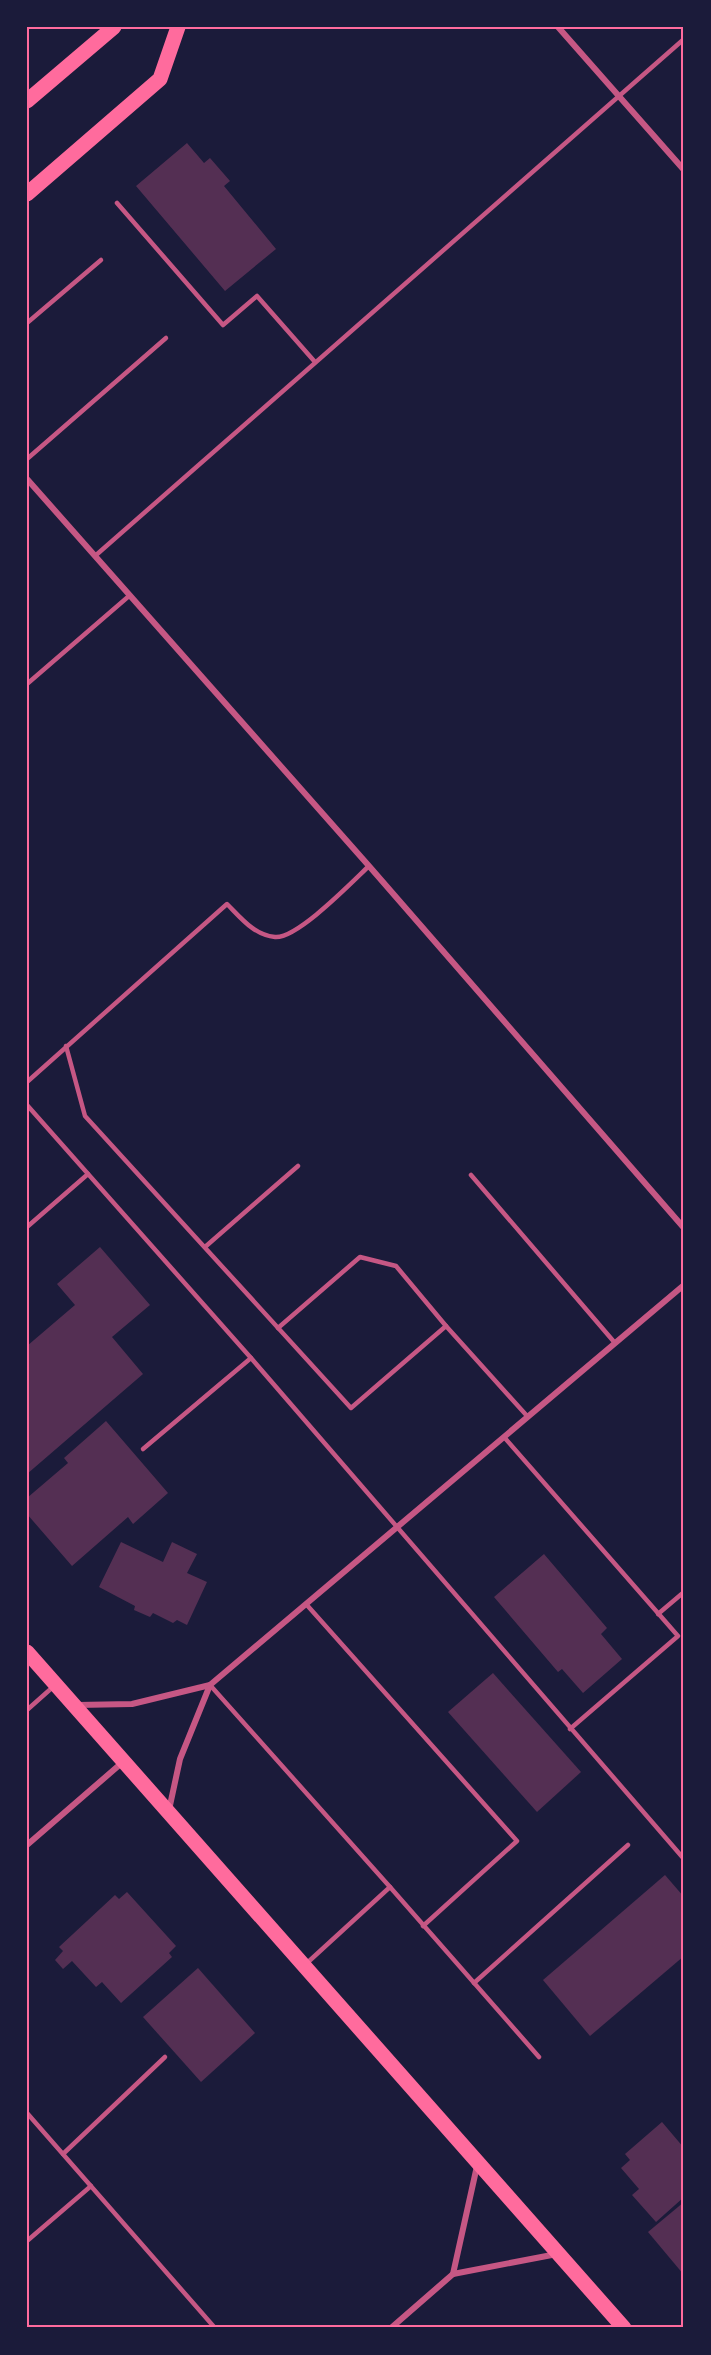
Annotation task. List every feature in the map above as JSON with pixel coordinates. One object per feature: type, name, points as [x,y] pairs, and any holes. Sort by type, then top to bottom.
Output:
[{"type":"main road","points":[[27,101],[114,27]]},
{"type":"main road","points":[[27,194],[160,79],[178,27]]},
{"type":"main road","points":[[27,1652],[624,2328]]},
{"type":"street","points":[[558,27],[684,170]]},
{"type":"street","points":[[27,479],[369,866],[684,1228]]},
{"type":"street","points":[[75,1705],[132,1704],[210,1685],[684,1285]]},
{"type":"street","points":[[168,1812],[180,1759],[210,1685]]},
{"type":"street","points":[[27,1845],[124,1761]]},
{"type":"street","points":[[453,2274],[478,2162]]},
{"type":"street","points":[[391,2328],[453,2274],[558,2253]]},
{"type":"lane","points":[[94,556],[684,39]]},
{"type":"lane","points":[[117,203],[223,325],[257,296],[315,362]]},
{"type":"lane","points":[[27,323],[100,260]]},
{"type":"lane","points":[[27,459],[166,338]]},
{"type":"lane","points":[[27,684],[129,596]]},
{"type":"lane","points":[[27,1082],[227,904],[250,928],[276,938],[289,935],[303,926],[369,866]]},
{"type":"lane","points":[[66,1046],[85,1116],[351,1408],[446,1326]]},
{"type":"lane","points":[[27,1105],[251,1359],[684,1859]]},
{"type":"lane","points":[[205,1247],[298,1166]]},
{"type":"lane","points":[[27,1227],[88,1174]]},
{"type":"lane","points":[[471,1175],[615,1343]]},
{"type":"lane","points":[[278,1328],[360,1257],[396,1266],[446,1326],[528,1417]]},
{"type":"lane","points":[[143,1449],[251,1359]]},
{"type":"lane","points":[[504,1437],[678,1636],[570,1729]]},
{"type":"lane","points":[[658,1614],[684,1592]]},
{"type":"lane","points":[[306,1604],[517,1841],[423,1926]]},
{"type":"lane","points":[[27,1710],[56,1684]]},
{"type":"lane","points":[[210,1685],[538,2057]]},
{"type":"lane","points":[[474,1983],[628,1845]]},
{"type":"lane","points":[[304,1965],[390,1887]]},
{"type":"lane","points":[[63,2154],[165,2057]]},
{"type":"lane","points":[[27,2113],[215,2328]]},
{"type":"lane","points":[[27,2241],[91,2186]]},
{"type":"building","points":[[187,143],[204,163],[210,158],[230,181],[224,186],[276,249],[225,291],[136,186]]},
{"type":"building","points":[[100,1247],[150,1305],[112,1337],[143,1374],[27,1474],[27,1346],[75,1305],[57,1284]]},
{"type":"building","points":[[106,1421],[168,1493],[133,1524],[128,1517],[72,1566],[27,1514],[27,1498],[68,1463],[64,1458]]},
{"type":"building","points":[[121,1542],[163,1562],[172,1542],[197,1554],[187,1573],[207,1582],[187,1625],[177,1620],[173,1623],[153,1613],[150,1617],[134,1610],[135,1606],[99,1587]]},
{"type":"building","points":[[544,1554],[607,1628],[601,1634],[622,1659],[583,1693],[562,1669],[558,1672],[494,1597]]},
{"type":"building","points":[[493,1673],[581,1772],[537,1812],[448,1712]]},
{"type":"building","points":[[665,1875],[684,1897],[684,1956],[590,2036],[543,1980]]},
{"type":"building","points":[[127,1892],[176,1946],[169,1953],[172,1957],[121,2003],[102,1982],[96,1987],[72,1961],[63,1969],[55,1960],[63,1951],[59,1947],[115,1895],[119,1899]]},
{"type":"building","points":[[198,1968],[255,2033],[201,2082],[143,2017]]},
{"type":"building","points":[[662,2122],[684,2148],[684,2197],[656,2222],[632,2195],[639,2189],[621,2168],[630,2160],[625,2154]]},
{"type":"building","points":[[684,2202],[684,2275],[648,2232]]}]
